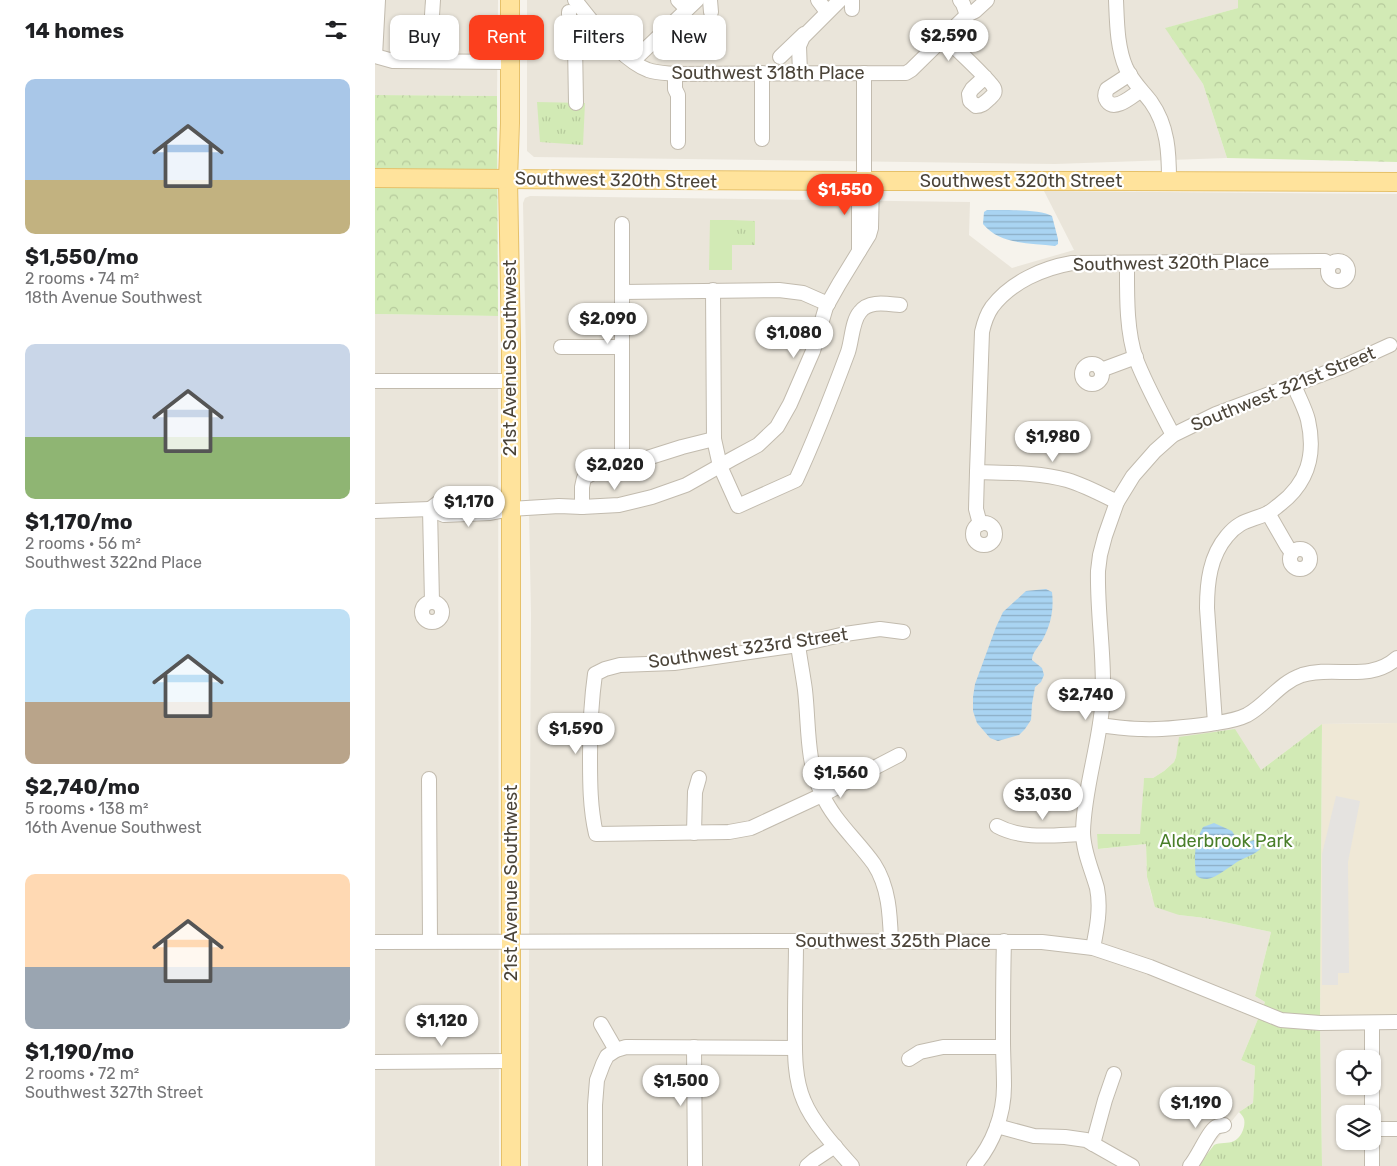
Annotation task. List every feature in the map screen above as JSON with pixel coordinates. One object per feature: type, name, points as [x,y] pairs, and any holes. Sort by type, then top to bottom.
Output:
[{"type":"main road","name":"21st Avenue Southwest","points":[[510,0],[508,179],[511,343],[511,1166]]},
{"type":"main road","name":"Southwest 320th Street","points":[[375,178],[1397,182]]},
{"type":"street","points":[[378,0],[375,56],[393,60],[510,62]]},
{"type":"street","points":[[429,61],[433,0]]},
{"type":"street","points":[[818,0],[827,12]]},
{"type":"street","points":[[780,57],[840,0]]},
{"type":"street","points":[[960,0],[967,15]]},
{"type":"street","name":"Southwest 318th Place","points":[[631,60],[648,70],[675,74],[909,72],[967,15],[975,11],[987,0]]},
{"type":"street","points":[[1116,0],[1117,31],[1121,52],[1129,74],[1140,91],[1151,101],[1166,136],[1169,150],[1169,180]]},
{"type":"street","points":[[633,62],[687,3]]},
{"type":"street","name":"Southwest 318th Place","points":[[572,6],[583,15]]},
{"type":"street","points":[[800,73],[799,46],[804,34]]},
{"type":"street","points":[[944,37],[985,77]]},
{"type":"street","points":[[575,60],[576,103]]},
{"type":"street","points":[[762,73],[762,139]]},
{"type":"street","points":[[375,510],[430,509],[444,515],[490,513],[510,509],[559,506],[619,505],[685,485],[758,445],[777,427],[790,404],[813,351],[828,304],[869,235],[871,228],[865,181],[864,73]]},
{"type":"street","points":[[675,74],[675,89],[678,95],[678,142]]},
{"type":"street","points":[[1129,74],[1107,89],[1106,99],[1111,104],[1118,105],[1140,91]]},
{"type":"street","points":[[622,224],[622,466]]},
{"type":"street","name":"Southwest 320th Place","points":[[980,524],[976,509],[982,332],[991,308],[999,299],[1022,281],[1052,268],[1072,263],[1320,261],[1330,264]]},
{"type":"street","points":[[1127,263],[1130,330],[1136,357],[1173,435]]},
{"type":"street","points":[[713,290],[714,440],[720,466],[738,506],[796,480],[807,457],[849,350],[856,318],[860,311],[871,304],[900,305]]},
{"type":"street","points":[[622,292],[779,290],[803,293],[828,304]]},
{"type":"street","name":"Southwest 321st Street","points":[[1093,948],[1099,908],[1097,889],[1087,856],[1083,834],[1086,800],[1100,725],[1103,693],[1098,572],[1105,536],[1117,502],[1133,476],[1155,451],[1173,435],[1216,414],[1395,345]]},
{"type":"street","points":[[561,347],[622,346]]},
{"type":"street","points":[[1101,370],[1136,357]]},
{"type":"street","points":[[375,380],[510,381]]},
{"type":"street","points":[[1215,723],[1207,608],[1207,588],[1210,570],[1220,545],[1228,534],[1241,523],[1267,513],[1288,498],[1304,478],[1310,456],[1308,419],[1294,385]]},
{"type":"street","points":[[583,507],[582,487],[584,478],[593,473],[682,447],[714,440]]},
{"type":"street","points":[[977,472],[1033,474],[1065,480],[1082,485],[1117,502]]},
{"type":"street","points":[[430,509],[432,602]]},
{"type":"street","points":[[1267,513],[1292,553]]},
{"type":"street","name":"Southwest 323rd Street","points":[[694,833],[596,834],[592,814],[590,770],[590,718],[595,674],[620,665],[674,663],[798,645],[845,634],[880,630],[903,632]]},
{"type":"street","points":[[798,645],[805,690],[809,753],[812,768],[822,795],[837,819],[875,865],[889,902],[891,941]]},
{"type":"street","points":[[1100,725],[1143,730],[1191,727],[1233,721],[1248,714],[1289,681],[1303,675],[1375,670],[1383,668],[1395,660]]},
{"type":"street","points":[[699,778],[695,792],[694,833],[729,832],[751,828],[822,795],[899,755]]},
{"type":"street","points":[[429,780],[430,941]]},
{"type":"street","points":[[997,826],[1008,832],[1018,834],[1048,836],[1083,834]]},
{"type":"street","points":[[796,941],[795,1048],[797,1079],[804,1101],[811,1114],[852,1166]]},
{"type":"street","points":[[974,1166],[983,1155],[997,1126],[1003,1107],[1004,941]]},
{"type":"street","name":"Southwest 325th Place","points":[[375,942],[1042,942],[1093,948],[1150,967],[1281,1020],[1320,1023],[1397,1022]]},
{"type":"street","points":[[1372,1023],[1372,1050]]},
{"type":"street","points":[[601,1024],[616,1050]]},
{"type":"street","points":[[595,1166],[597,1080],[607,1056],[616,1050],[626,1047],[795,1048]]},
{"type":"street","points":[[695,1047],[695,1166]]},
{"type":"street","points":[[909,1059],[920,1052],[943,1047],[1003,1047]]},
{"type":"street","points":[[375,1062],[510,1061]]},
{"type":"street","points":[[1093,1144],[1114,1074]]},
{"type":"street","points":[[1191,1166],[1209,1135],[1216,1128],[1224,1125]]},
{"type":"street","points":[[997,1126],[1034,1136],[1086,1140],[1132,1166]]},
{"type":"street","points":[[1381,1128],[1397,1128]]},
{"type":"street","points":[[807,1166],[835,1146]]},
{"type":"street","points":[[1372,1166],[1373,1150]]},
{"type":"shaded area","points":[[375,0],[498,0],[498,15],[469,15],[469,60],[497,60],[497,96],[375,95]]},
{"type":"shaded area","points":[[527,0],[1238,0],[1238,8],[1166,28],[1203,84],[1227,158],[1055,164],[534,157],[527,151],[527,60],[544,60],[544,15],[527,15]]},
{"type":"shaded area","points":[[1044,191],[1397,194],[1397,723],[1322,724],[1261,770],[1180,737],[1174,762],[1153,778],[1144,779],[1141,834],[1097,834],[1099,849],[1146,844],[1147,877],[1152,897],[1179,915],[1205,918],[1271,932],[1255,996],[1265,1002],[1241,1060],[1255,1066],[1253,1103],[1239,1112],[1198,1166],[528,1166],[531,614],[523,203],[525,198],[530,196],[970,202],[969,235],[1012,268],[1074,250]]},
{"type":"shaded area","points":[[375,314],[498,316],[499,1166],[375,1166]]},
{"type":"shaded area","points":[[1397,723],[1397,1022],[1320,1023],[1322,724]]},
{"type":"shaded area","points":[[1336,796],[1360,801],[1348,862],[1349,973],[1338,973],[1338,985],[1322,985],[1322,854]]},
{"type":"shaded area","points":[[1397,1022],[1397,1166],[1322,1166],[1320,1023]]},
{"type":"green space","points":[[1238,0],[1397,0],[1397,162],[1227,158],[1203,84],[1165,28],[1238,8]]},
{"type":"green space","points":[[375,95],[497,96],[498,316],[375,314]]},
{"type":"green space","points":[[537,102],[585,103],[583,145],[540,142]]},
{"type":"green space","points":[[710,220],[732,220],[732,270],[709,270]]},
{"type":"green space","points":[[732,220],[755,221],[755,245],[732,245]]},
{"type":"green space","name":"Alderbrook Park","points":[[1322,724],[1320,1023],[1322,1166],[1198,1166],[1214,1145],[1232,1142],[1239,1137],[1244,1122],[1239,1112],[1253,1103],[1255,1066],[1241,1060],[1265,1002],[1255,996],[1271,932],[1205,918],[1179,915],[1155,907],[1147,877],[1146,844],[1098,849],[1097,834],[1140,834],[1144,778],[1153,778],[1174,762],[1179,737],[1235,729],[1261,770]]},
{"type":"water","points":[[987,210],[1031,211],[1052,216],[1058,244],[1055,246],[1016,242],[998,236],[983,224],[984,212]]},
{"type":"water","points":[[1046,589],[1052,592],[1053,604],[1046,633],[1032,657],[1032,660],[1042,668],[1044,675],[1041,682],[1035,687],[1031,720],[1019,735],[998,741],[990,738],[977,723],[973,711],[975,684],[1003,612],[1026,591]]},
{"type":"water","points":[[1214,823],[1232,831],[1238,841],[1245,843],[1254,840],[1261,845],[1261,848],[1214,877],[1202,879],[1196,875],[1196,844],[1203,827]]}]
